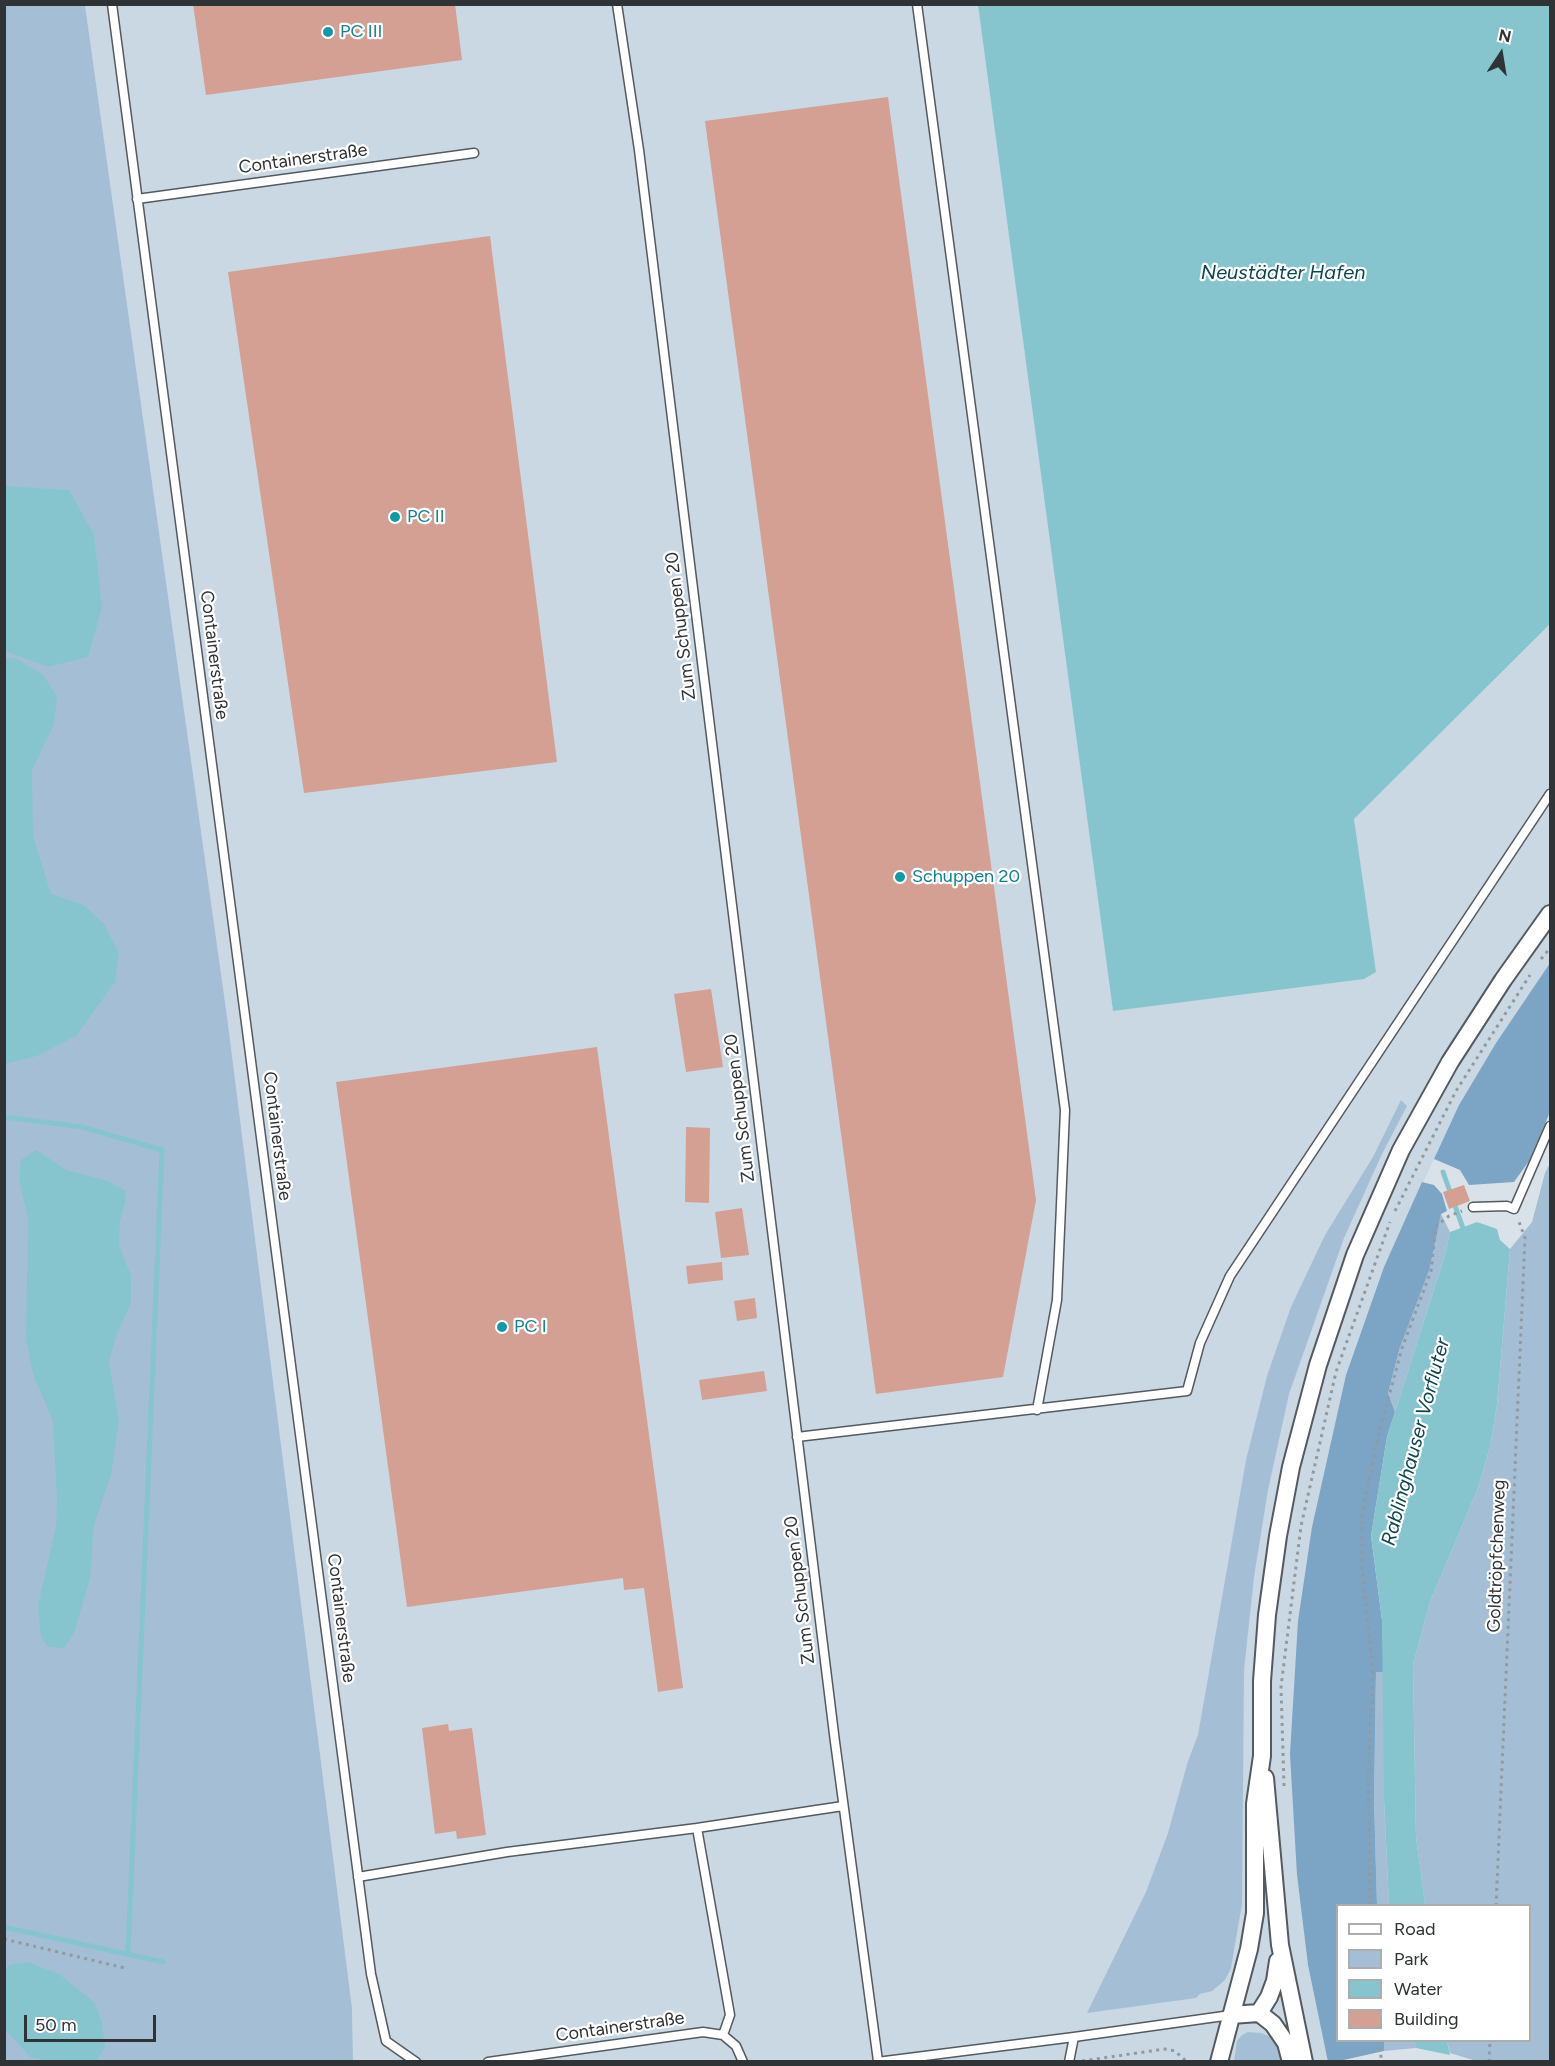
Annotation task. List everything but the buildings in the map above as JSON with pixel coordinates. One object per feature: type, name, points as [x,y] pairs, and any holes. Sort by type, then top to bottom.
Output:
[{"type":"street","points":[[1304,2061],[1280,1945],[1262,1756],[1262,1681],[1267,1615],[1291,1467],[1318,1365],[1355,1255],[1401,1150],[1450,1062],[1503,980],[1551,914]]},
{"type":"street","points":[[1219,2061],[1249,1949],[1255,1914],[1256,1804],[1262,1756]]},
{"type":"street","points":[[1259,2013],[1275,1981],[1280,1945]]},
{"type":"street","points":[[1231,2015],[1259,2013],[1273,2024],[1286,2043],[1291,2061]]},
{"type":"lane","name":"Containerstraße","points":[[112,4],[371,1974],[386,2041],[416,2061]]},
{"type":"lane","name":"Zum Schuppen 20","points":[[617,4],[639,150],[843,1806],[878,2061]]},
{"type":"lane","points":[[917,4],[1065,1110],[1057,1300],[1037,1410]]},
{"type":"lane","name":"Containerstraße","points":[[137,199],[474,153]]},
{"type":"lane","points":[[797,1437],[1186,1391],[1200,1343],[1230,1276],[1551,794]]},
{"type":"lane","points":[[1473,1208],[1507,1206],[1514,1209],[1551,1126]]},
{"type":"lane","points":[[358,1877],[507,1852],[697,1828],[843,1806]]},
{"type":"lane","points":[[697,1828],[730,2015],[723,2035],[736,2046],[743,2061]]},
{"type":"lane","points":[[878,2061],[1231,2015]]},
{"type":"lane","name":"Containerstraße","points":[[488,2061],[703,2032],[723,2035]]},
{"type":"lane","points":[[1069,2061],[1074,2037]]},
{"type":"path","points":[[1536,965],[1551,948]]},
{"type":"path","points":[[1284,1789],[1281,1687],[1301,1526],[1336,1372],[1392,1217],[1456,1090],[1530,975]]},
{"type":"path","name":"Goldtröpfchenweg","points":[[1496,1904],[1525,1238],[1514,1209]]},
{"type":"path","points":[[1370,1904],[1368,1774],[1373,1675],[1362,1564],[1362,1515],[1378,1437],[1402,1348],[1431,1271],[1436,1226],[1449,1216]]},
{"type":"path","points":[[4,1939],[125,1968]]},
{"type":"path","points":[[1378,2042],[1380,2061],[1382,2061]]},
{"type":"path","points":[[1489,2061],[1490,2042]]},
{"type":"path","points":[[1080,2061],[1165,2049],[1174,2051],[1186,2061]]},
{"type":"shaded area","points":[[85,5],[978,5],[1113,1011],[1375,972],[1354,819],[1550,624],[1550,963],[1496,1043],[1459,1105],[1384,1267],[1346,1375],[1312,1527],[1297,1875],[1308,1965],[1328,2061],[353,2061],[352,2008],[227,1016]]},
{"type":"shaded area","points":[[1550,963],[1550,1112],[1529,1161],[1514,1182],[1469,1185],[1460,1170],[1434,1159],[1459,1105],[1496,1043]]},
{"type":"shaded area","points":[[1422,1182],[1434,1185],[1442,1194],[1447,1211],[1441,1214],[1429,1270],[1400,1347],[1388,1393],[1395,1412],[1387,1437],[1371,1536],[1382,1620],[1384,1672],[1376,1672],[1374,1800],[1377,1904],[1336,1904],[1336,2042],[1384,2042],[1384,2051],[1328,2062],[1308,1965],[1297,1875],[1290,1754],[1298,1621],[1312,1527],[1346,1375],[1384,1267]]},
{"type":"green space","points":[[4,5],[85,5],[227,1016],[352,2008],[353,2061],[5,2061]]},
{"type":"green space","points":[[1401,1100],[1407,1106],[1382,1154],[1344,1238],[1289,1394],[1268,1490],[1254,1577],[1244,1670],[1242,1904],[1231,1968],[1225,1980],[1218,1986],[1196,1998],[1087,2013],[1146,1892],[1168,1833],[1188,1761],[1198,1735],[1246,1460],[1267,1376],[1291,1307],[1325,1235],[1373,1157]]},
{"type":"green space","points":[[1550,1163],[1550,2061],[1476,2061],[1450,2053],[1447,2042],[1531,2042],[1531,1904],[1425,1904],[1416,1837],[1413,1665],[1430,1602],[1478,1488],[1490,1447],[1497,1405],[1510,1249],[1532,1222],[1545,1173]]},
{"type":"green space","points":[[1441,1214],[1450,1232],[1445,1255],[1395,1412],[1388,1393]]},
{"type":"green space","points":[[1376,1672],[1384,1672],[1384,1799],[1389,1904],[1377,1904],[1374,1800]]},
{"type":"green space","points":[[1248,2032],[1271,2037],[1278,2047],[1282,2061],[1234,2061],[1237,2041]]},
{"type":"green space","points":[[1384,2042],[1414,2042],[1416,2048],[1384,2051]]},
{"type":"water","name":"Neustädter Hafen","points":[[978,5],[1550,5],[1550,624],[1354,819],[1376,972],[1364,979],[1113,1011]]},
{"type":"water","points":[[4,486],[69,490],[94,535],[102,607],[88,657],[48,667],[5,651]]},
{"type":"water","points":[[5,658],[16,658],[43,675],[57,696],[54,724],[32,770],[33,836],[51,894],[84,905],[104,924],[119,953],[115,982],[76,1036],[37,1056],[5,1064]]},
{"type":"water","points":[[36,1150],[66,1170],[105,1180],[126,1191],[120,1221],[119,1245],[131,1276],[131,1303],[116,1336],[109,1362],[119,1421],[111,1475],[94,1525],[90,1579],[74,1633],[64,1648],[48,1647],[41,1637],[38,1606],[56,1526],[57,1499],[53,1421],[33,1374],[26,1339],[28,1219],[19,1179],[21,1160]]},
{"type":"water","points":[[1477,1222],[1497,1229],[1500,1240],[1510,1249],[1497,1405],[1490,1447],[1478,1488],[1430,1602],[1413,1665],[1416,1837],[1425,1904],[1389,1904],[1384,1799],[1382,1620],[1371,1536],[1387,1437],[1445,1255],[1450,1232]]},
{"type":"water","points":[[28,1962],[59,1974],[95,2003],[102,2023],[105,2048],[96,2061],[48,2061],[30,2057],[5,2029],[5,1972],[9,1965]]},
{"type":"water","points":[[1414,2042],[1447,2042],[1450,2055],[1416,2048]]},
{"type":"waterway","points":[[4,1117],[82,1127],[162,1150],[128,1954]]},
{"type":"waterway","name":"Rablinghauser Vorfluter","points":[[1443,1172],[1464,1231]]},
{"type":"waterway","points":[[4,1927],[163,1962]]},
{"type":"place","name":"PC III","points":[[328,32]]},
{"type":"place","name":"PC II","points":[[395,517]]},
{"type":"place","name":"Schuppen 20","points":[[900,877]]},
{"type":"place","name":"PC I","points":[[502,1327]]}]
